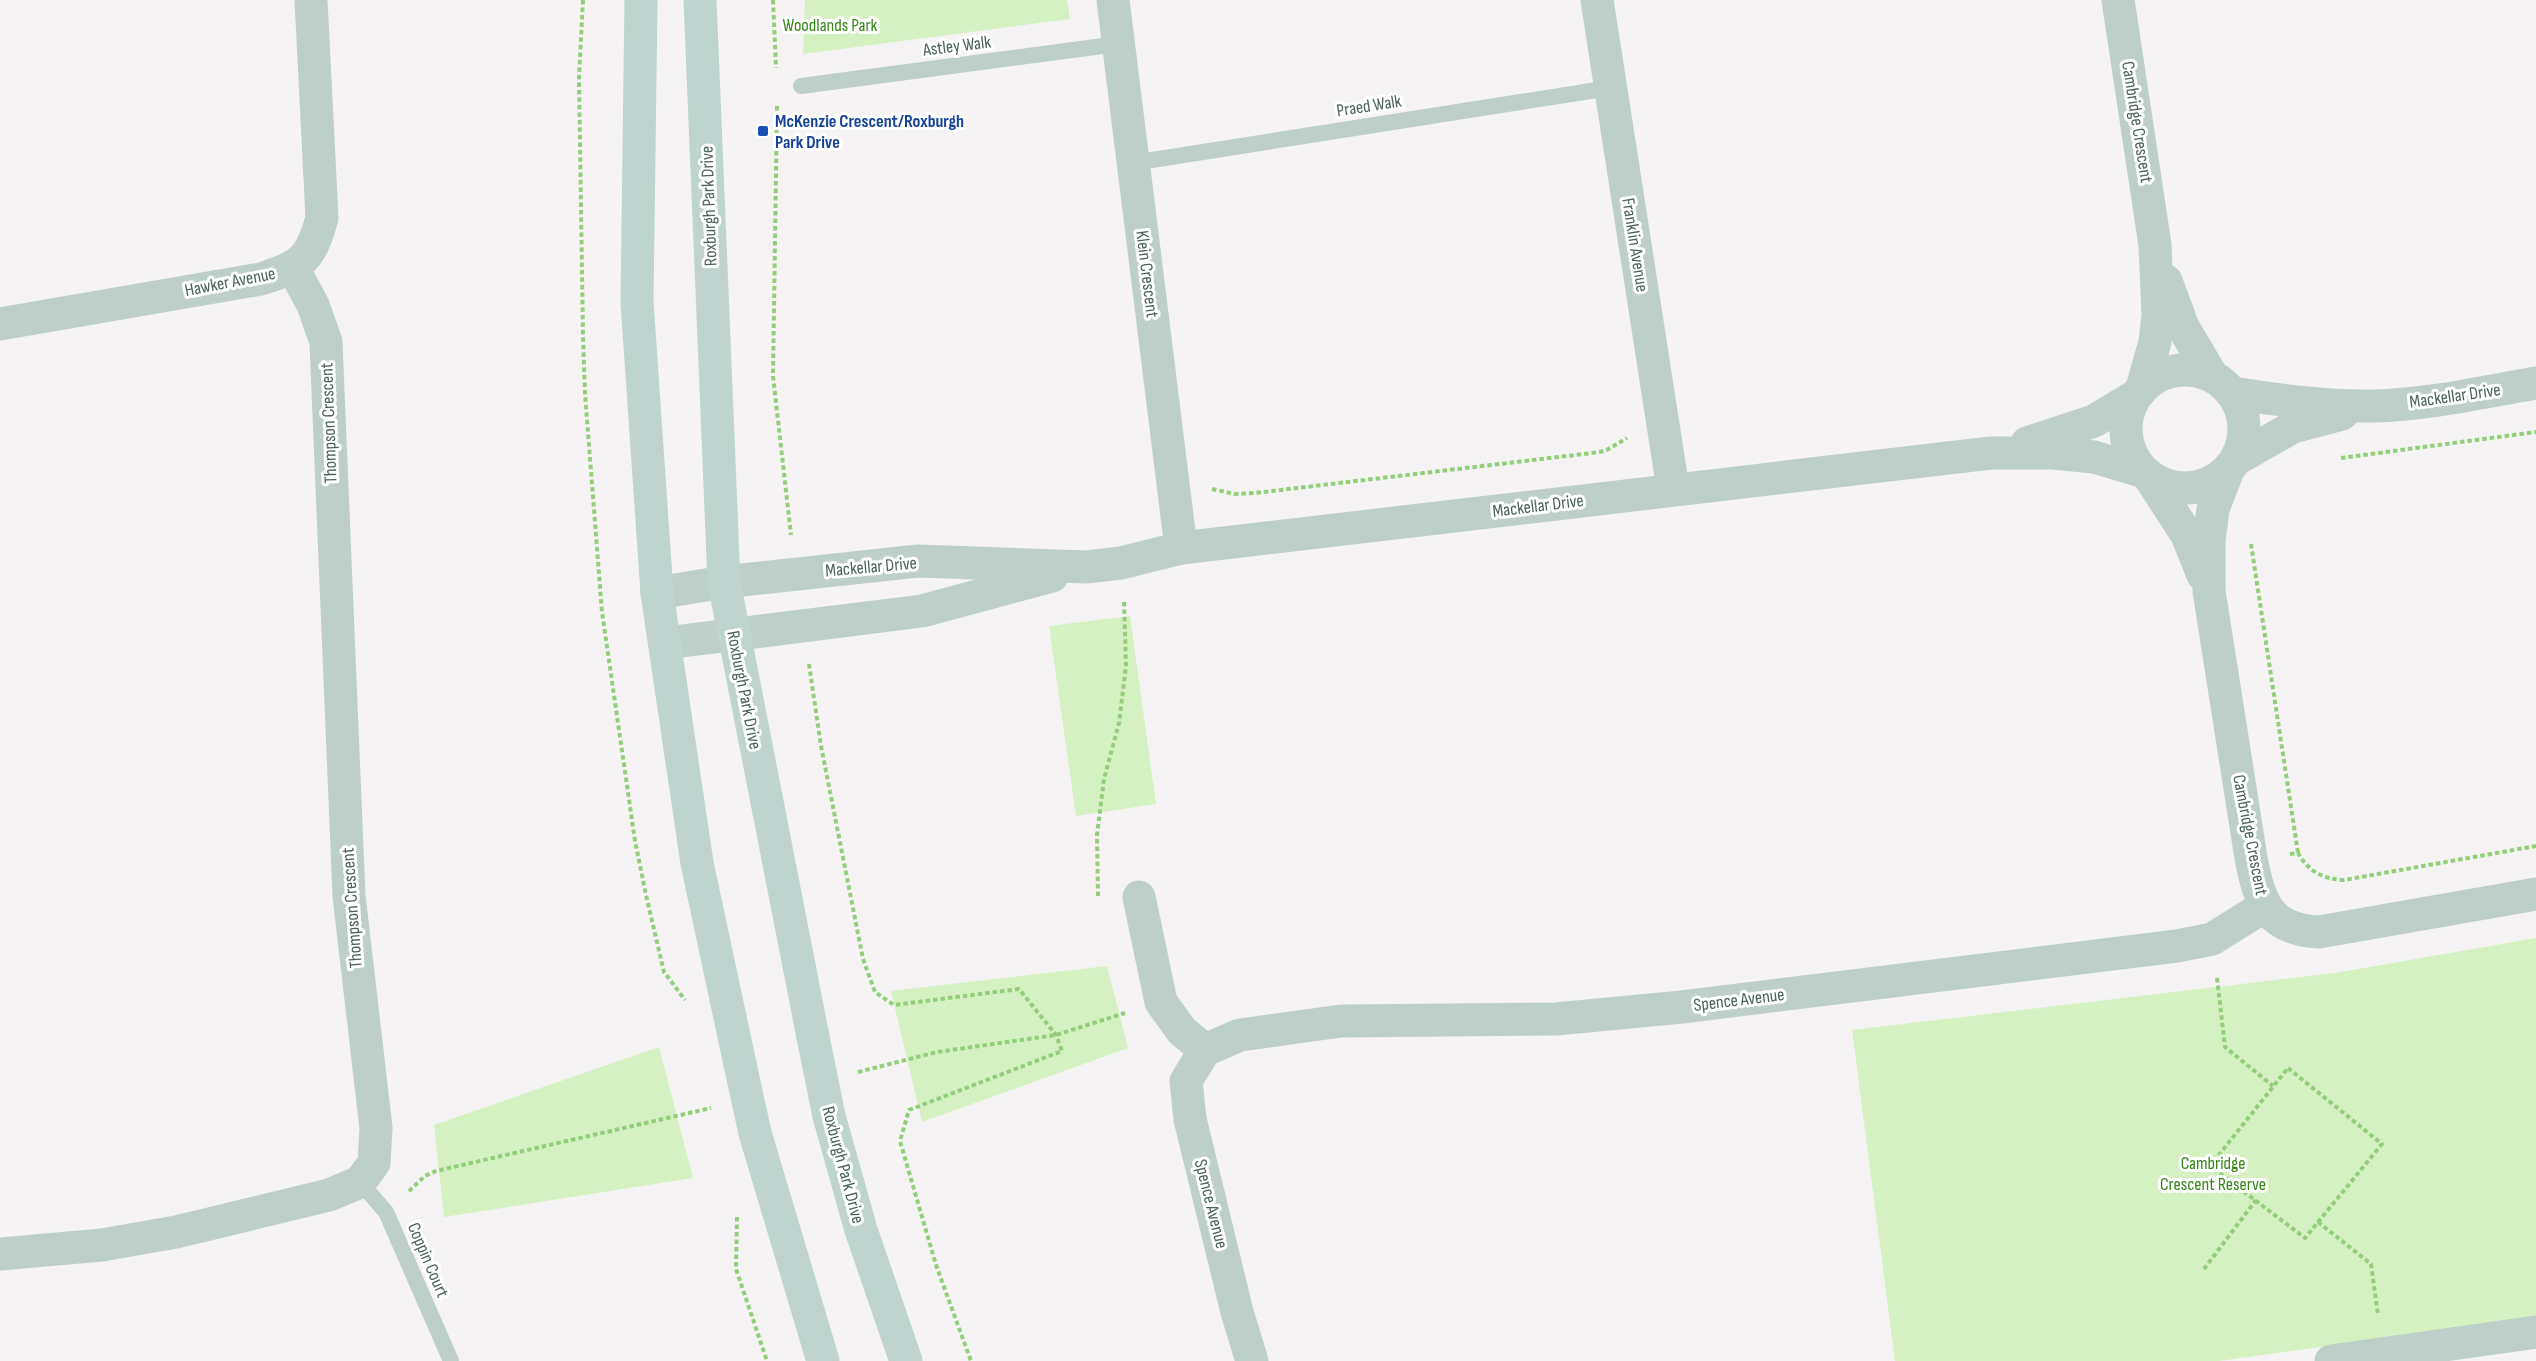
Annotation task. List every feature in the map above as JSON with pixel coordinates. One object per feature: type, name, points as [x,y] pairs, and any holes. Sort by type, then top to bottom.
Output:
[{"type":"street","name":"Hawker Avenue","points":[[0,324],[261,279],[293,268],[314,247],[322,218],[311,0]]},
{"type":"street","points":[[641,0],[637,302],[657,593],[697,863],[740,1064],[755,1133],[823,1361]]},
{"type":"street","name":"Roxburgh Park Drive","points":[[700,0],[724,582],[732,633],[829,1116],[861,1230],[906,1361]]},
{"type":"street","name":"Klein Crescent","points":[[1113,0],[1182,548]]},
{"type":"street","name":"Franklin Avenue","points":[[1597,0],[1673,489]]},
{"type":"street","name":"Cambridge Crescent","points":[[2118,0],[2156,244],[2158,315],[2155,342],[2138,392]]},
{"type":"street","name":"Cambridge Crescent","points":[[2156,244],[2182,327],[2222,384]]},
{"type":"street","name":"Thompson Crescent","points":[[293,268],[313,305],[326,342],[349,896],[376,1128],[374,1163],[360,1182]]},
{"type":"street","points":[[2175,370],[2194,370],[2222,384],[2241,408],[2244,425],[2243,443],[2232,465],[2215,481],[2199,487],[2182,489],[2165,486],[2146,475],[2130,455],[2125,436],[2126,416],[2138,392],[2157,376],[2175,370]]},
{"type":"street","name":"Mackellar Drive","points":[[2232,465],[2293,427],[2373,406],[2466,395],[2536,383]]},
{"type":"street","name":"Mackellar Drive","points":[[2222,384],[2289,402],[2373,406]]},
{"type":"street","name":"Mackellar Drive","points":[[1991,453],[2083,426],[2138,392]]},
{"type":"street","name":"Mackellar Drive","points":[[666,644],[732,633],[922,611],[1086,567],[1121,563],[1182,548],[1673,489],[1991,453],[2053,453],[2094,457],[2146,475]]},
{"type":"street","name":"Cambridge Crescent","points":[[2232,465],[2213,509],[2209,540],[2209,591],[2251,858],[2259,894],[2265,906],[2280,922],[2302,931],[2319,932],[2536,894]]},
{"type":"street","name":"Cambridge Crescent","points":[[2146,475],[2187,535],[2209,591]]},
{"type":"street","name":"Mackellar Drive","points":[[657,593],[724,582],[918,561],[1086,567]]},
{"type":"street","points":[[1139,897],[1161,1002],[1182,1031],[1205,1050]]},
{"type":"street","name":"Spence Avenue","points":[[1252,1361],[1237,1312],[1190,1119],[1186,1081],[1205,1050],[1240,1035],[1341,1021],[1556,1018],[1682,1007],[2177,946],[2212,939],[2265,906]]},
{"type":"street","points":[[0,1254],[102,1245],[176,1232],[329,1195],[360,1182]]},
{"type":"street","points":[[2331,1361],[2536,1332]]},
{"type":"lane","name":"Astley Walk","points":[[801,86],[1118,44]]},
{"type":"lane","name":"Praed Walk","points":[[1133,163],[1610,88]]},
{"type":"lane","name":"Coppin Court","points":[[360,1182],[386,1212],[451,1361]]},
{"type":"path","points":[[1174,492],[1213,489],[1235,494],[1255,493],[1592,453],[1605,451],[1626,438],[1664,430]]},
{"type":"path","points":[[2330,459],[2536,432]]},
{"type":"path","points":[[2249,536],[2298,854],[2304,864],[2316,874],[2330,879],[2344,880],[2536,846]]},
{"type":"path","points":[[1099,899],[1096,888],[1097,835],[1104,779],[1119,723],[1126,666],[1121,563]]},
{"type":"path","points":[[2251,858],[2298,854]]},
{"type":"path","points":[[2212,939],[2225,1047],[2273,1086]]},
{"type":"path","points":[[1124,1003],[1126,1013]]},
{"type":"path","points":[[970,1361],[936,1265],[900,1141],[909,1110],[1062,1052],[1056,1035]]},
{"type":"path","points":[[2288,1068],[2382,1144],[2305,1238],[2256,1200],[2210,1166],[2288,1068]]},
{"type":"path","points":[[2204,1269],[2256,1200]]},
{"type":"path","points":[[2318,1222],[2371,1264],[2384,1354]]},
{"type":"green space","name":"Woodlands Park","points":[[805,0],[1067,0],[1070,19],[803,54]]},
{"type":"green space","points":[[1130,616],[1156,804],[1076,816],[1049,626]]},
{"type":"green space","name":"Cambridge Crescent Reserve","points":[[2536,938],[2536,1317],[2219,1361],[1895,1361],[1852,1030],[2335,973]]},
{"type":"green space","points":[[1107,966],[1128,1048],[922,1122],[891,991]]},
{"type":"green space","points":[[659,1047],[693,1178],[444,1217],[434,1125]]},
{"type":"place","name":"McKenzie Crescent/Roxburgh Park Drive","points":[[763,131]]}]
